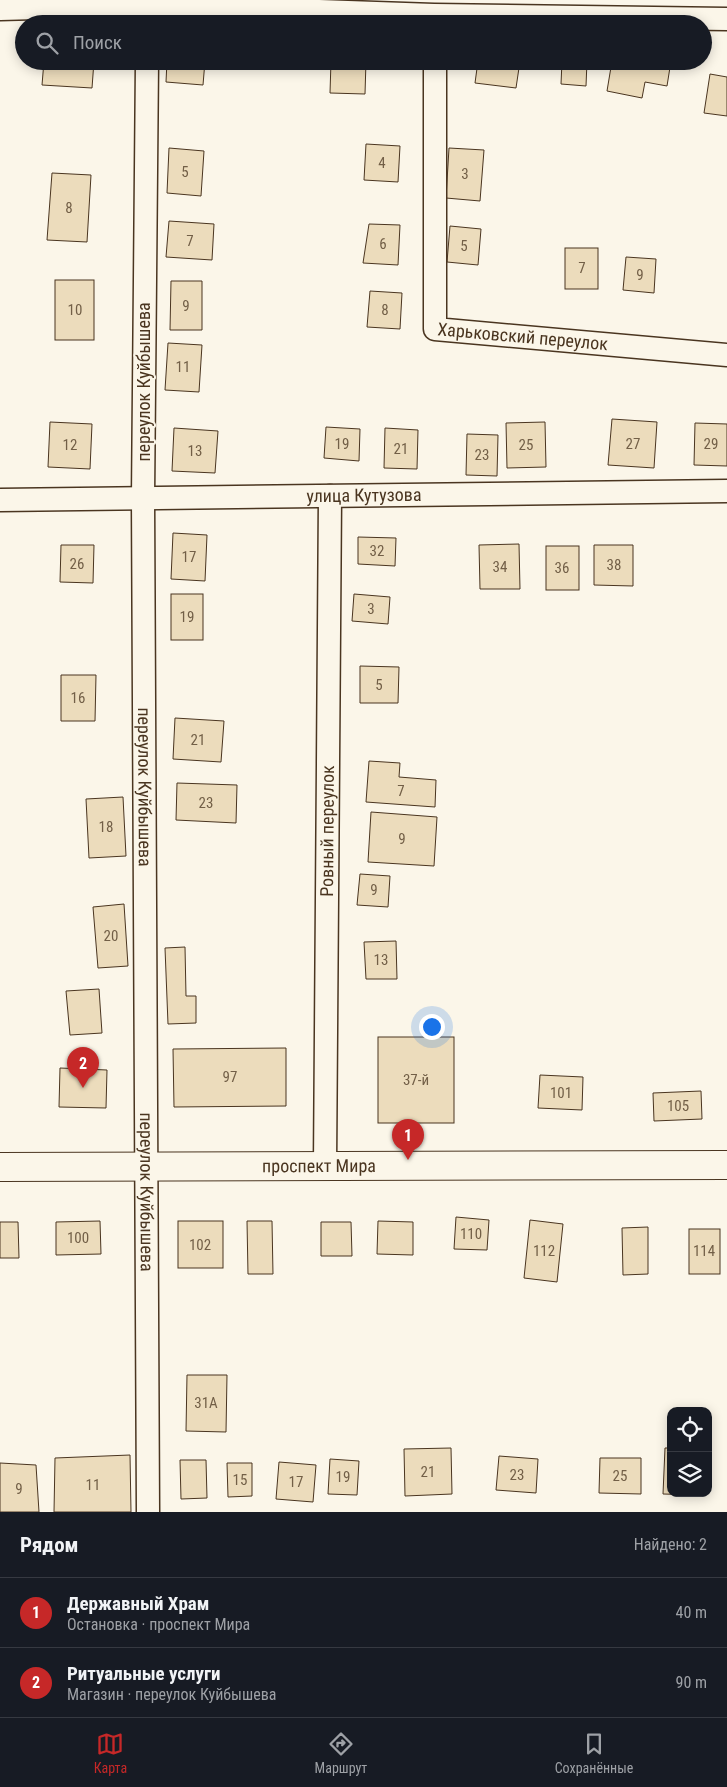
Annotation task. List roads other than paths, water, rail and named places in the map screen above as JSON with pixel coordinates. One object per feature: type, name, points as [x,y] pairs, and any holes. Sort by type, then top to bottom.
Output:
[{"type":"main road","name":"проспект Мира","points":[[0,1167],[727,1165]]},
{"type":"street","points":[[0,9],[147,10],[306,15]]},
{"type":"street","points":[[712,19],[727,19]]},
{"type":"street","name":"переулок Куйбышева","points":[[147,70],[143,498],[148,1512]]},
{"type":"street","name":"Харьковский переулок","points":[[434,70],[435,329],[727,355]]},
{"type":"street","name":"улица Кутузова","points":[[0,500],[727,491]]},
{"type":"street","name":"Ровный переулок","points":[[325,1166],[330,496]]},
{"type":"place","name":"Ритуальные услуги","points":[[83,1088]]},
{"type":"place","name":"Державный Храм","points":[[408,1160]]}]
